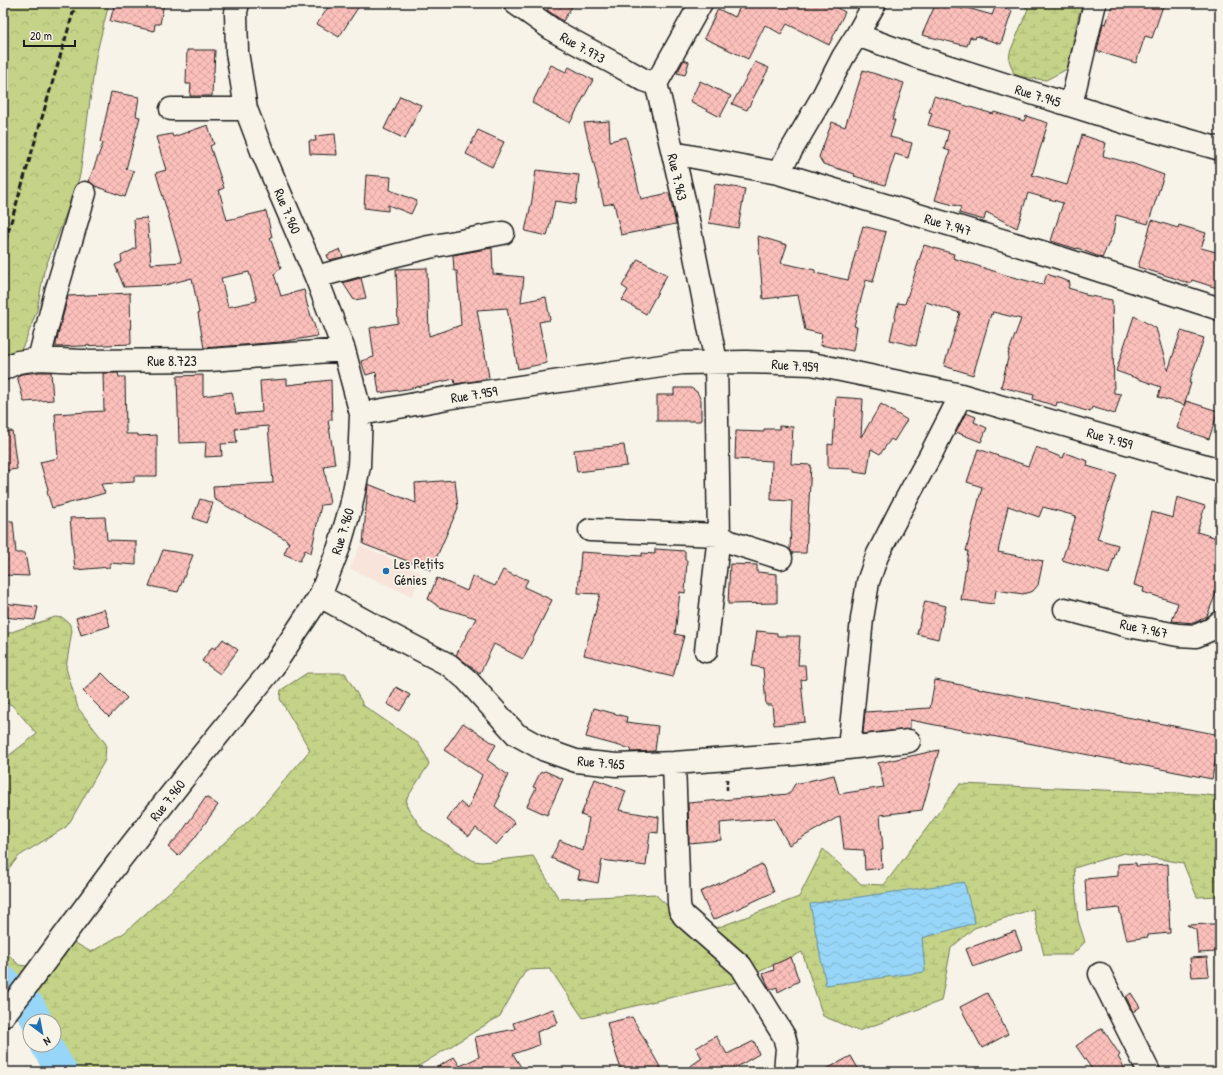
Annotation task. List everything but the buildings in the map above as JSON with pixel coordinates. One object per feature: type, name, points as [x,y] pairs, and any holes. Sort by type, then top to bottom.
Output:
[{"type":"street","name":"Rue 7.960","points":[[6,1013],[194,765],[271,670],[320,596],[351,506],[359,466],[361,414],[344,350],[316,277],[262,151],[246,109],[237,52],[236,12],[238,3]]},
{"type":"street","name":"Rue 7.973","points":[[515,3],[556,32],[638,76],[656,84]]},
{"type":"street","points":[[656,84],[701,3]]},
{"type":"street","points":[[778,173],[875,3]]},
{"type":"street","points":[[1071,105],[1095,3]]},
{"type":"street","name":"Rue 7.945","points":[[857,35],[915,56],[1130,124],[1220,149]]},
{"type":"street","name":"Rue 7.963","points":[[656,84],[673,153],[716,362],[719,535],[706,651]]},
{"type":"street","points":[[171,109],[246,109]]},
{"type":"street","name":"Rue 7.947","points":[[673,153],[778,173],[1048,254],[1220,309]]},
{"type":"street","points":[[39,359],[56,292],[85,193]]},
{"type":"street","points":[[316,277],[422,249],[503,234]]},
{"type":"street","name":"Rue 8.723","points":[[3,369],[18,362],[39,359],[82,361],[210,360],[344,350]]},
{"type":"street","name":"Rue 7.959","points":[[361,414],[464,395],[682,363],[746,362],[812,364],[961,395],[1220,470]]},
{"type":"street","points":[[849,748],[862,619],[868,582],[888,535],[961,395]]},
{"type":"street","points":[[590,530],[719,535],[730,542],[781,558]]},
{"type":"street","name":"Rue 7.965","points":[[320,596],[449,665],[467,680],[516,734],[545,750],[576,761],[616,765],[674,763],[794,754],[909,741]]},
{"type":"street","name":"Rue 7.967","points":[[1065,609],[1128,626],[1178,635],[1196,636],[1212,629],[1220,622]]},
{"type":"street","points":[[674,763],[680,910],[684,916],[741,966],[784,1036],[787,1048],[785,1072]]},
{"type":"street","points":[[1100,974],[1149,1072]]},
{"type":"shaded area","name":"Les Petits Génies","points":[[360,545],[422,573],[412,596],[350,569]]},
{"type":"green space","points":[[3,3],[109,3],[96,56],[80,175],[44,271],[37,310],[26,340],[18,355],[3,373]]},
{"type":"green space","points":[[1020,3],[1085,3],[1079,14],[1067,69],[1046,80],[1022,77],[1014,74],[1009,60],[1010,52],[1028,9]]},
{"type":"green space","points":[[55,617],[63,618],[69,623],[72,630],[66,668],[78,708],[106,744],[105,760],[66,827],[19,856],[3,876],[3,760],[37,734],[12,705],[3,702],[3,635]]},
{"type":"green space","points":[[307,673],[345,673],[364,706],[418,743],[426,756],[429,764],[407,798],[406,805],[423,830],[474,861],[482,862],[533,856],[559,899],[655,894],[698,935],[799,897],[823,849],[861,884],[884,885],[960,784],[1215,796],[1220,790],[1220,896],[1197,897],[1183,863],[1124,853],[1074,868],[1078,920],[1085,942],[1072,955],[1044,955],[1033,909],[974,928],[951,948],[941,1001],[858,1031],[823,1016],[802,952],[737,982],[583,1018],[550,969],[526,970],[500,1016],[409,1072],[44,1072],[36,1053],[62,1053],[62,1013],[22,1013],[22,1024],[3,998],[3,949],[19,965],[26,966],[63,936],[91,952],[124,933],[255,815],[310,750],[280,699],[281,690]]},
{"type":"water","points":[[964,882],[975,923],[922,938],[925,972],[826,985],[810,904]]},
{"type":"waterway","points":[[3,981],[30,1007],[33,1013]]},
{"type":"waterway","points":[[51,1053],[62,1072]]},
{"type":"railway","points":[[3,249],[76,3]]},
{"type":"place","name":"Les Petits Génies","points":[[386,571]]}]
